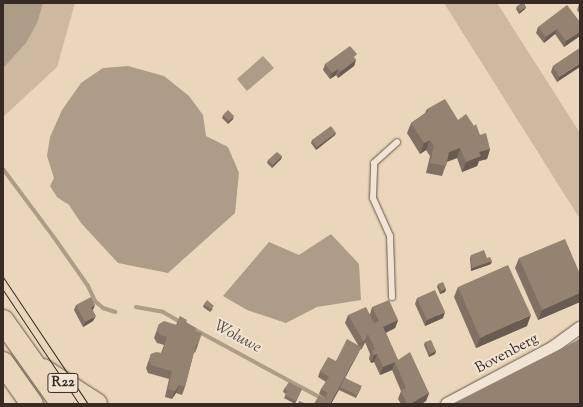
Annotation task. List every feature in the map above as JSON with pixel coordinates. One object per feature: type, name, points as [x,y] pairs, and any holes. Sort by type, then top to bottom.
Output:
[{"type":"highway","name":"R22","points":[[3,321],[62,404]]},
{"type":"highway","name":"R22","points":[[33,364],[94,402]]},
{"type":"highway","name":"R22","points":[[6,370],[32,404]]},
{"type":"street","name":"Bovenberg","points":[[447,404],[552,348],[580,328]]},
{"type":"lane","points":[[392,297],[390,236],[373,198],[374,164],[397,142]]},
{"type":"shaded area","points":[[3,3],[75,3],[57,67],[3,117]]},
{"type":"shaded area","points":[[3,3],[43,3],[37,23],[26,43],[3,68]]},
{"type":"shaded area","points":[[444,3],[497,3],[580,133],[580,219]]},
{"type":"shaded area","points":[[263,56],[274,68],[247,91],[237,79]]},
{"type":"shaded area","points":[[128,66],[164,76],[189,96],[203,115],[206,136],[228,147],[239,173],[235,213],[168,273],[118,263],[81,223],[69,205],[57,197],[50,186],[54,178],[47,156],[50,137],[62,110],[81,83],[103,68]]},
{"type":"shaded area","points":[[331,234],[359,264],[361,300],[317,307],[286,323],[247,310],[223,296],[269,242],[299,255]]},
{"type":"building","points":[[524,3],[526,7],[520,11],[517,6]]},
{"type":"building","points":[[567,5],[580,22],[580,32],[566,41],[557,29],[546,37],[538,27]]},
{"type":"building","points":[[350,46],[357,54],[354,57],[356,60],[340,72],[338,69],[332,73],[325,64]]},
{"type":"building","points":[[580,48],[580,63],[559,77],[553,66]]},
{"type":"building","points":[[445,99],[458,120],[466,114],[474,126],[476,124],[480,135],[486,133],[490,149],[479,152],[481,156],[466,162],[460,148],[449,152],[446,166],[430,163],[434,146],[430,140],[424,143],[411,123],[429,111],[427,109]]},
{"type":"building","points":[[228,110],[234,116],[229,121],[223,115]]},
{"type":"building","points":[[331,126],[336,133],[317,147],[312,140]]},
{"type":"building","points":[[277,152],[282,156],[273,165],[268,160]]},
{"type":"building","points":[[565,239],[580,274],[580,293],[542,310],[519,258]]},
{"type":"building","points":[[484,250],[487,258],[490,257],[492,261],[472,268],[471,255]]},
{"type":"building","points":[[508,265],[531,315],[480,338],[458,287]]},
{"type":"building","points":[[443,282],[446,289],[441,291],[438,284]]},
{"type":"building","points":[[435,290],[445,312],[427,320],[417,298]]},
{"type":"building","points":[[91,297],[95,305],[91,307],[96,316],[85,322],[76,305]]},
{"type":"building","points":[[207,300],[214,306],[211,309],[204,304]]},
{"type":"building","points":[[389,300],[398,320],[383,327],[398,360],[410,352],[429,393],[410,404],[407,404],[401,391],[406,388],[395,362],[383,367],[377,354],[374,355],[372,351],[375,349],[368,334],[364,342],[348,315],[366,307],[374,323],[379,321],[372,307]]},
{"type":"building","points":[[180,316],[196,328],[195,331],[202,333],[198,345],[196,344],[185,387],[179,385],[175,391],[168,389],[172,371],[151,365],[149,360],[151,354],[156,352],[162,353],[167,337],[160,335],[157,330],[159,324],[164,321],[177,325]]},
{"type":"building","points":[[580,338],[580,404],[452,404],[576,341]]},
{"type":"building","points":[[347,339],[361,347],[330,404],[314,404],[319,395],[328,400],[325,397],[328,393],[321,389],[329,377],[320,371],[328,357],[336,361]]},
{"type":"building","points":[[431,340],[436,351],[430,354],[425,342]]},
{"type":"building","points":[[345,378],[362,386],[357,395],[340,387]]},
{"type":"building","points":[[289,382],[302,389],[296,401],[285,395],[287,391],[284,389]]},
{"type":"building","points":[[299,401],[307,404],[298,404]]},
{"type":"waterway","name":"Woluwe","points":[[3,169],[88,286],[95,301],[103,308],[115,312]]},
{"type":"waterway","name":"Woluwe","points":[[136,307],[163,312],[182,323]]},
{"type":"waterway","name":"Woluwe","points":[[192,328],[323,399]]},
{"type":"tram line","points":[[3,277],[88,404]]},
{"type":"tram line","points":[[3,290],[79,404]]}]
